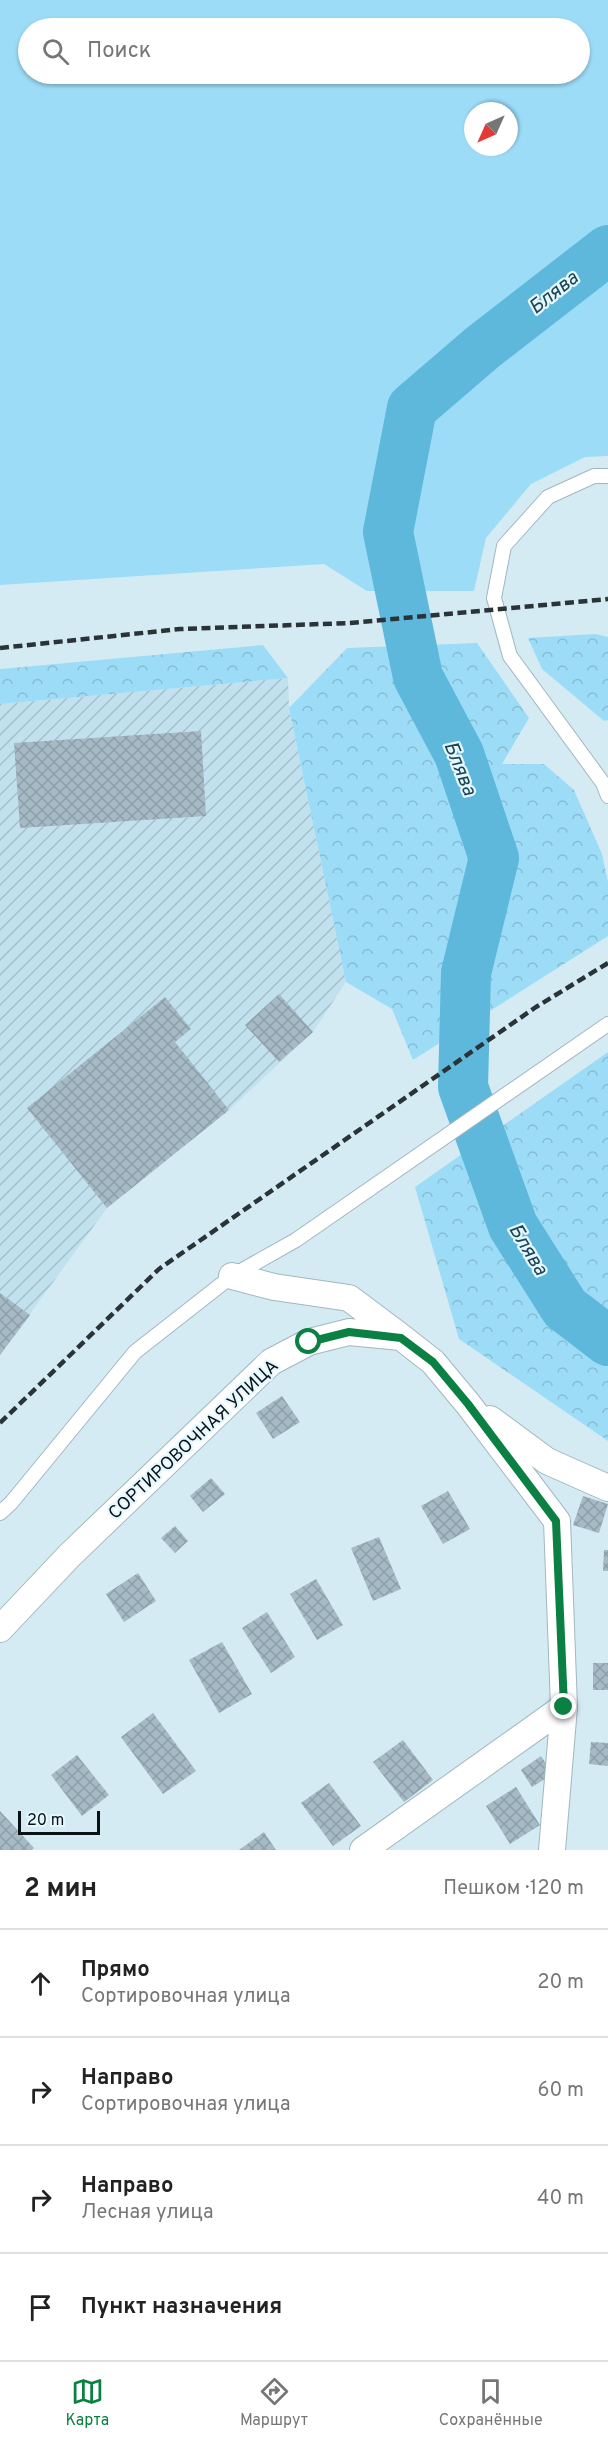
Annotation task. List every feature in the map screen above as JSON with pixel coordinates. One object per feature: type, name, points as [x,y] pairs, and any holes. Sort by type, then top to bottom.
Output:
[{"type":"street","points":[[232,1276],[274,1287],[349,1298],[433,1362],[468,1404],[556,1521],[564,1707],[552,1850]]},
{"type":"street","name":"СОРТИРОВОЧНАЯ УЛИЦА","points":[[0,1629],[70,1555],[271,1362],[309,1342],[349,1332],[401,1338]]},
{"type":"street","points":[[468,1404],[547,1461],[608,1488]]},
{"type":"street","points":[[363,1850],[564,1707]]},
{"type":"lane","points":[[608,476],[594,476],[548,497],[504,546],[494,598],[510,656],[603,783],[608,796]]},
{"type":"lane","points":[[0,1513],[11,1503],[135,1352],[232,1276],[296,1240],[608,1024]]},
{"type":"shaded area","points":[[288,678],[289,708],[346,982],[313,1032],[229,1110],[107,1208],[0,1355],[0,704]]},
{"type":"green space","points":[[0,0],[608,0],[608,456],[585,457],[531,484],[486,538],[474,591],[367,591],[324,564],[0,585]]},
{"type":"green space","points":[[595,634],[608,637],[608,720],[604,721],[542,669],[528,638]]},
{"type":"green space","points":[[477,643],[529,718],[502,764],[544,764],[574,790],[602,854],[608,882],[608,936],[413,1060],[392,1009],[346,982],[289,708],[347,648]]},
{"type":"green space","points":[[263,645],[288,678],[0,704],[0,669]]},
{"type":"green space","points":[[608,1052],[608,1441],[459,1339],[415,1187]]},
{"type":"building","points":[[201,731],[206,816],[20,828],[14,743]]},
{"type":"building","points":[[279,994],[313,1032],[279,1062],[245,1025]]},
{"type":"building","points":[[165,997],[191,1029],[175,1042],[229,1110],[107,1208],[27,1108]]},
{"type":"building","points":[[0,1293],[30,1315],[0,1355]]},
{"type":"building","points":[[282,1396],[300,1422],[273,1439],[256,1413]]},
{"type":"building","points":[[211,1478],[225,1494],[203,1512],[190,1496]]},
{"type":"building","points":[[448,1491],[470,1529],[443,1544],[421,1506]]},
{"type":"building","points":[[583,1496],[608,1504],[599,1533],[573,1525]]},
{"type":"building","points":[[175,1526],[188,1541],[175,1553],[161,1538]]},
{"type":"building","points":[[379,1537],[401,1589],[373,1601],[351,1548]]},
{"type":"building","points":[[604,1550],[608,1550],[608,1571],[603,1571]]},
{"type":"building","points":[[138,1573],[156,1601],[124,1622],[106,1594]]},
{"type":"building","points":[[316,1579],[343,1625],[317,1640],[290,1594]]},
{"type":"building","points":[[267,1612],[295,1657],[271,1673],[242,1628]]},
{"type":"building","points":[[222,1642],[252,1694],[219,1713],[189,1660]]},
{"type":"building","points":[[593,1663],[608,1663],[608,1690],[593,1690]]},
{"type":"building","points":[[153,1713],[196,1771],[163,1794],[121,1737]]},
{"type":"building","points":[[403,1740],[433,1780],[404,1802],[373,1762]]},
{"type":"building","points":[[591,1742],[608,1743],[608,1766],[589,1764]]},
{"type":"building","points":[[77,1755],[109,1795],[82,1816],[51,1775]]},
{"type":"building","points":[[541,1756],[553,1774],[532,1787],[521,1770]]},
{"type":"building","points":[[329,1783],[361,1826],[333,1846],[301,1803]]},
{"type":"building","points":[[516,1787],[540,1825],[510,1844],[486,1806]]},
{"type":"building","points":[[0,1811],[34,1848],[32,1850],[0,1850]]},
{"type":"building","points":[[264,1832],[276,1850],[239,1850]]},
{"type":"waterway","name":"Блява","points":[[608,250],[483,347],[412,408],[388,532],[418,677],[459,754],[494,858],[466,973],[463,1087],[513,1226],[565,1308],[608,1341]]},
{"type":"railway","points":[[0,648],[180,629],[350,623],[608,599]]},
{"type":"railway","points":[[0,1423],[159,1269],[536,1007],[608,963]]},
{"type":"route","points":[[309,1342],[349,1332],[401,1338],[433,1362],[468,1404],[556,1521],[564,1707]]}]
